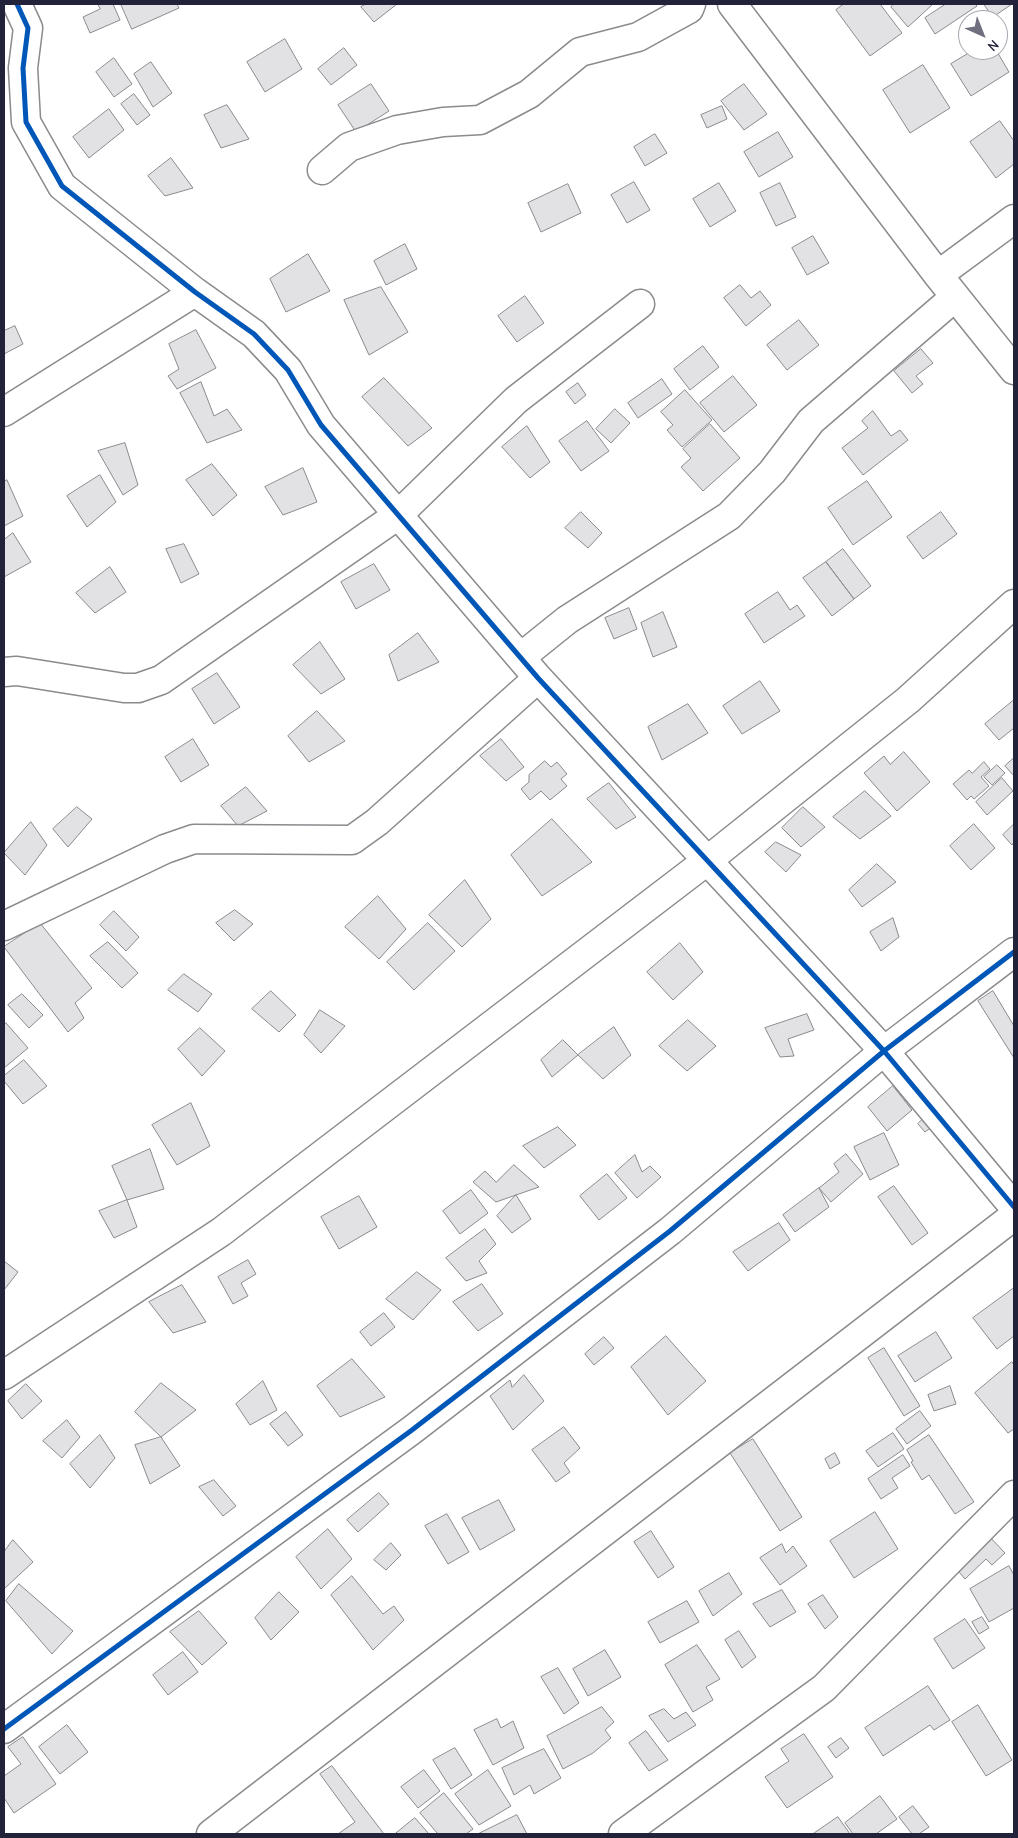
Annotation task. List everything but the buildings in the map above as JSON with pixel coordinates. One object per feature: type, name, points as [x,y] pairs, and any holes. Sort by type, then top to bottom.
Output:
[{"type":"street","points":[[17,4],[28,28],[14,70],[26,122],[62,186],[195,292],[254,334],[288,370],[321,425],[538,678],[884,1051],[1014,1206]]},
{"type":"street","points":[[322,170],[349,147],[397,130],[443,122],[480,120],[529,94],[580,52],[638,37],[690,9],[691,4]]},
{"type":"street","points":[[732,4],[955,297],[1014,370]]},
{"type":"street","points":[[938,274],[1014,219]]},
{"type":"street","points":[[4,412],[195,292]]},
{"type":"street","points":[[521,657],[567,620],[729,516],[772,472],[810,420],[955,297]]},
{"type":"street","points":[[4,672],[17,671],[124,688],[138,688],[161,680],[398,515],[516,400],[640,304]]},
{"type":"street","points":[[4,1375],[220,1232],[708,860],[908,700],[1014,604]]},
{"type":"street","points":[[4,926],[165,849],[194,839],[352,840],[377,822],[538,678]]},
{"type":"street","points":[[4,1729],[428,1418],[670,1231],[884,1051],[1014,952]]},
{"type":"street","points":[[211,1834],[1014,1216]]},
{"type":"street","points":[[623,1834],[824,1688],[1014,1496]]},
{"type":"cycle path","points":[[17,4],[28,28],[23,68],[26,122],[62,186],[195,292],[254,334],[288,370],[321,425],[538,678],[884,1051],[1014,1207]]},
{"type":"cycle path","points":[[4,1729],[412,1430],[670,1231],[884,1051],[1014,952]]}]
